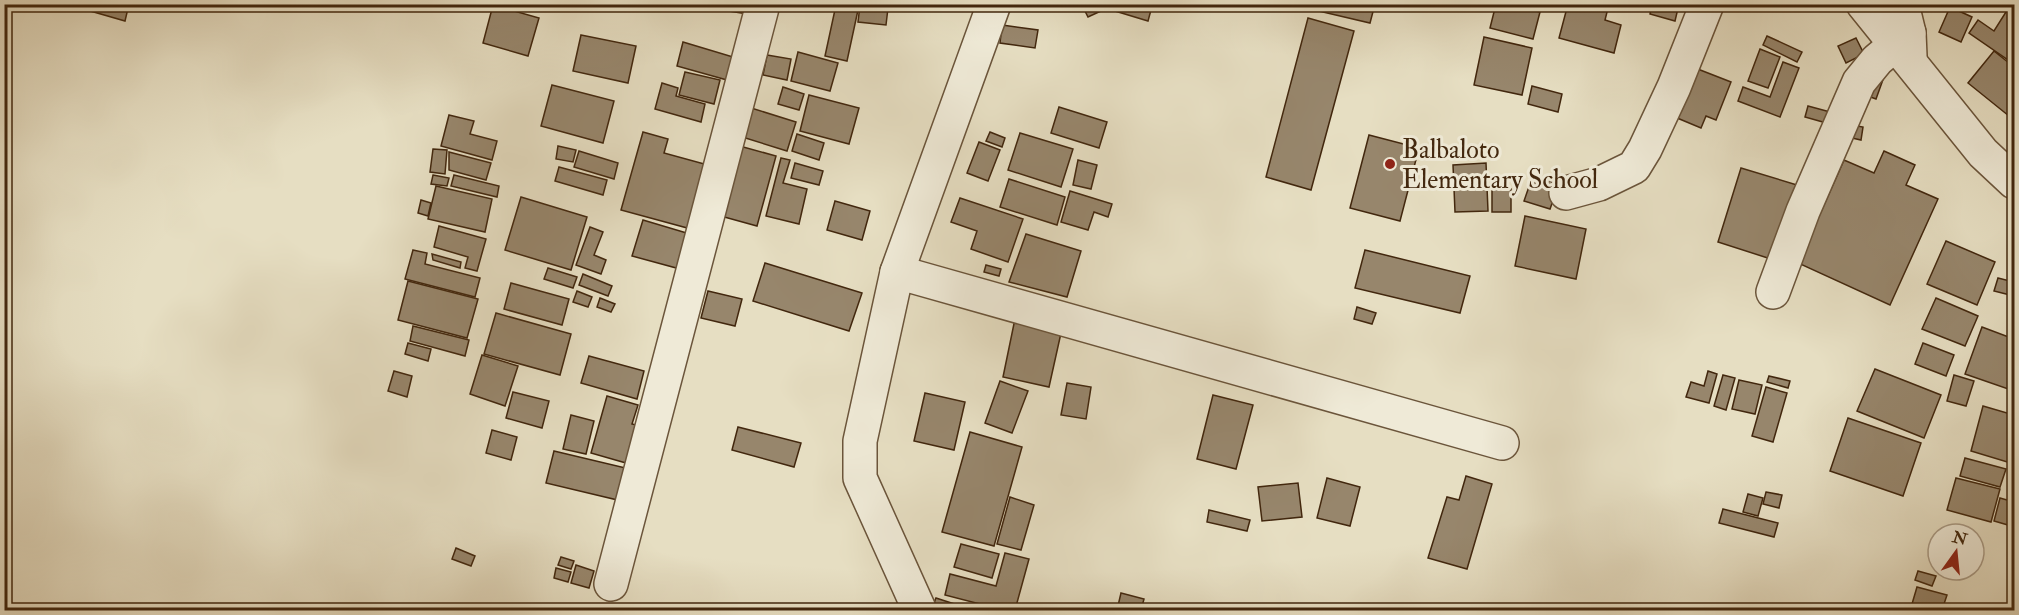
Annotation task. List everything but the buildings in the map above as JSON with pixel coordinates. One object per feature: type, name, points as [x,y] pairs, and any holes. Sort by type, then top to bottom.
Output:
[{"type":"street","points":[[611,584],[763,4]]},
{"type":"street","points":[[919,609],[860,478],[860,441],[897,272],[994,4]]},
{"type":"street","points":[[1566,193],[1599,184],[1634,167],[1669,98],[1707,4]]},
{"type":"street","points":[[1863,4],[1904,35],[1983,153],[2014,182]]},
{"type":"street","points":[[1773,292],[1843,113],[1858,82],[1904,35]]},
{"type":"street","points":[[897,272],[1502,443]]},
{"type":"place","name":"Balbaloto Elementary School","points":[[1390,164]]}]
